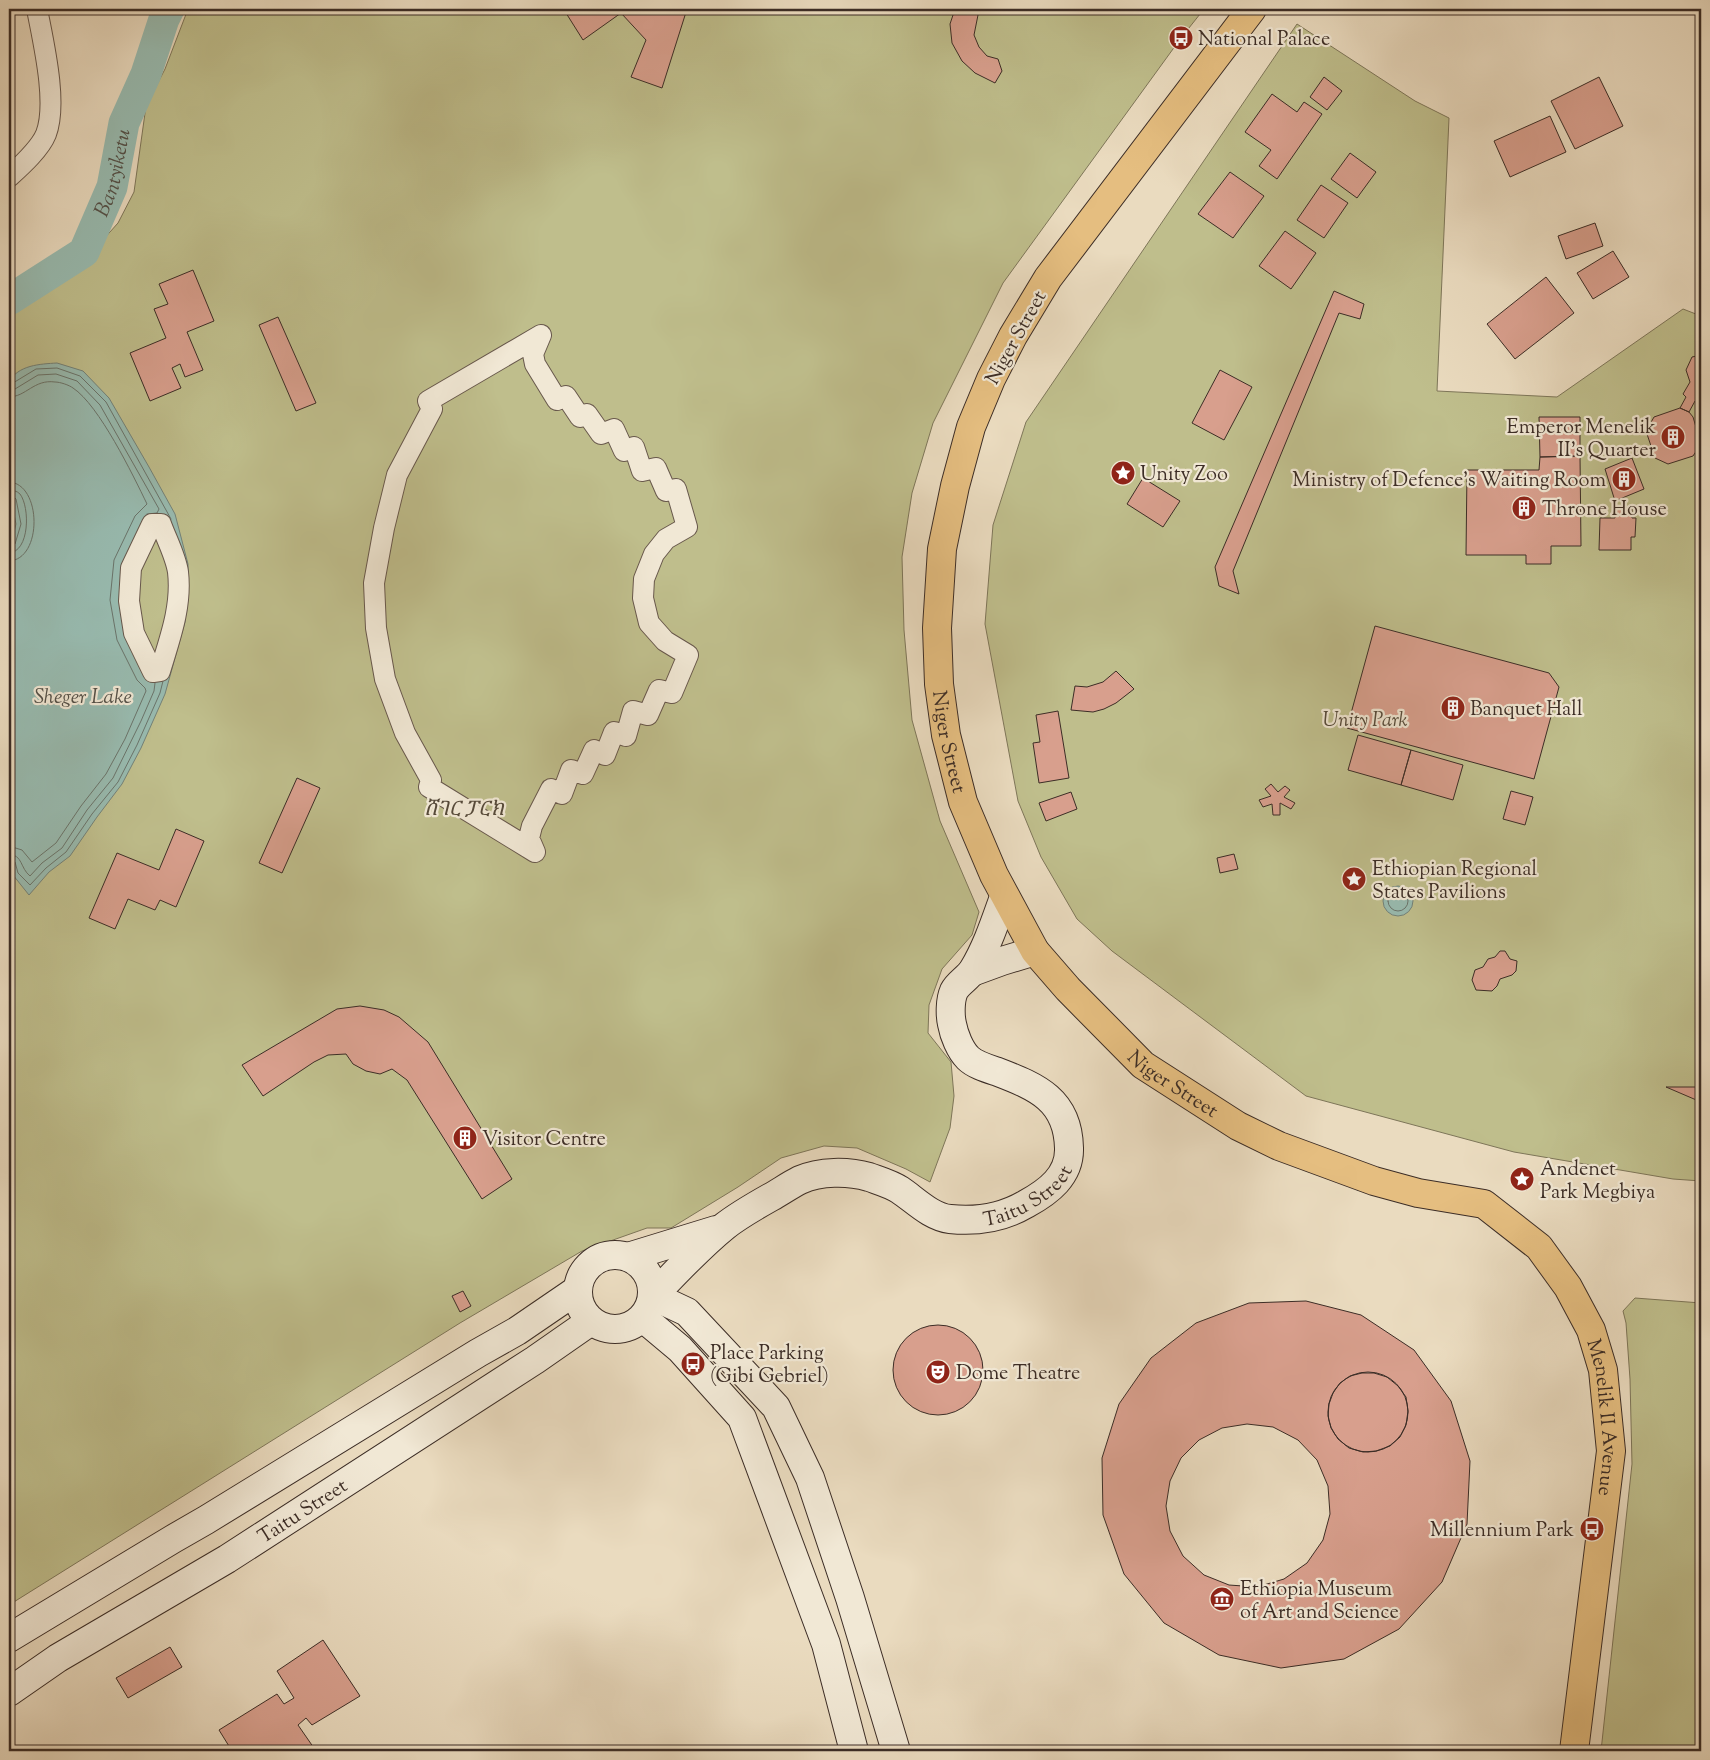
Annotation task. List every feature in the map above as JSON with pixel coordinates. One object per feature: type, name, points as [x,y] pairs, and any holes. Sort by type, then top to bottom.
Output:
[{"type":"main road","name":"Niger Street","points":[[1252,9],[1048,278],[1013,336],[991,379],[971,427],[957,477],[942,549],[937,628],[939,684],[946,735],[962,802],[1004,897],[1035,952],[1068,989],[1143,1065],[1238,1126],[1279,1146],[1374,1181],[1418,1193],[1484,1204],[1539,1247]]},
{"type":"main road","name":"Taitu Street","points":[[724,1227],[800,1180],[822,1175],[844,1173],[867,1176],[901,1190],[915,1202],[946,1219],[966,1220],[982,1220],[1003,1216],[1045,1194],[1055,1184],[1063,1173],[1069,1154],[1069,1132],[1059,1111],[1049,1098],[1032,1086],[989,1069],[968,1058],[957,1042],[952,1024],[951,1009],[954,992],[972,972],[990,939],[1004,897]]},
{"type":"main road","points":[[972,972],[1035,952]]},
{"type":"main road","points":[[628,1257],[724,1227]]},
{"type":"main road","points":[[724,1227],[648,1307],[633,1326],[622,1330],[610,1330],[598,1326],[582,1311],[578,1301],[577,1290],[579,1281],[584,1270],[593,1262],[604,1256],[617,1254],[639,1263],[647,1272],[652,1284],[648,1307],[680,1349],[742,1418],[826,1644],[854,1751]]},
{"type":"main road","name":"Menelik II Avenue","points":[[1539,1247],[1568,1287],[1591,1330],[1603,1370],[1611,1451],[1574,1751]]},
{"type":"main road","name":"Taitu Street","points":[[9,1638],[517,1331],[577,1290]]},
{"type":"main road","points":[[648,1307],[687,1312],[776,1407],[810,1478],[850,1598],[896,1751]]},
{"type":"main road","name":"Taitu Street","points":[[10,1689],[58,1658],[236,1553],[535,1360],[591,1321]]},
{"type":"main road","points":[[173,1539],[194,1577]]},
{"type":"main road","points":[[126,1568],[148,1605]]},
{"type":"main road","points":[[34,1623],[58,1658]]},
{"type":"street","points":[[9,178],[29,157],[46,134],[50,111],[48,66],[37,9]]},
{"type":"street","points":[[541,335],[533,354],[535,364],[556,400],[566,396],[580,417],[587,414],[601,434],[614,429],[624,451],[634,447],[642,470],[656,468],[666,491],[676,489],[687,527],[666,540],[654,554],[644,579],[642,598],[649,623],[665,641],[688,655],[672,693],[659,690],[648,715],[633,711],[626,736],[614,732],[605,755],[594,750],[583,774],[571,770],[562,794],[551,789],[532,826],[529,838],[535,852],[429,787],[431,780],[405,732],[385,679],[376,628],[374,583],[384,528],[397,475],[432,409],[428,401],[541,335]]},
{"type":"street","points":[[152,524],[161,524],[178,570],[178,606],[172,632],[160,671],[153,672],[134,633],[129,600],[131,568],[152,524]]},
{"type":"green space","name":"ሸገር ፓርክ","points":[[188,9],[1204,9],[1003,283],[933,423],[912,493],[902,557],[904,630],[912,720],[940,821],[979,912],[972,935],[942,969],[929,1005],[928,1033],[951,1062],[954,1096],[950,1128],[930,1182],[906,1169],[857,1148],[824,1146],[781,1158],[671,1228],[647,1228],[582,1251],[460,1323],[9,1605],[9,308],[54,284],[101,242],[118,223],[134,192],[146,106],[165,69]]},
{"type":"green space","name":"Unity Park","points":[[1297,24],[1415,101],[1449,118],[1437,391],[1557,397],[1683,309],[1701,316],[1701,1181],[1673,1179],[1514,1152],[1306,1096],[1112,951],[1077,919],[1041,857],[1018,801],[985,624],[993,525],[1026,422]]},
{"type":"green space","points":[[1635,1298],[1701,1303],[1701,1751],[1601,1751],[1632,1464],[1630,1379],[1626,1323],[1623,1311]]},
{"type":"water","name":"Sheger Lake","points":[[57,363],[83,371],[109,398],[149,467],[175,514],[188,564],[188,592],[185,622],[165,694],[141,748],[122,784],[70,856],[49,872],[29,895],[13,875],[9,854],[9,551],[16,524],[9,490],[9,382],[18,372],[30,366]],"holes":[[[152,524],[178,570],[154,671],[129,600]]]},
{"type":"water","points":[[1398,886],[1409,890],[1413,901],[1409,912],[1398,916],[1387,912],[1383,901],[1387,890]]},
{"type":"building","points":[[9,9],[18,9],[18,13],[9,14]]},
{"type":"building","points":[[571,9],[687,9],[662,88],[631,77],[646,40],[621,13],[583,40],[566,13]]},
{"type":"building","points":[[955,9],[983,9],[978,15],[974,35],[979,47],[987,56],[998,59],[1002,71],[995,83],[975,73],[962,61],[952,43],[950,24]]},
{"type":"building","points":[[1324,77],[1342,91],[1327,110],[1310,97]]},
{"type":"building","points":[[1599,77],[1623,126],[1575,149],[1551,101]]},
{"type":"building","points":[[1272,94],[1297,112],[1304,102],[1322,114],[1277,179],[1259,166],[1271,150],[1245,132]]},
{"type":"building","points":[[1550,116],[1566,152],[1510,177],[1494,141]]},
{"type":"building","points":[[1350,153],[1376,172],[1357,198],[1331,179]]},
{"type":"building","points":[[1230,172],[1264,196],[1233,238],[1198,214]]},
{"type":"building","points":[[1321,185],[1348,203],[1324,238],[1297,220]]},
{"type":"building","points":[[1595,223],[1603,246],[1566,259],[1558,236]]},
{"type":"building","points":[[1285,231],[1316,253],[1291,289],[1259,266]]},
{"type":"building","points":[[1613,251],[1629,277],[1593,299],[1577,273]]},
{"type":"building","points":[[193,270],[214,321],[187,332],[203,370],[185,377],[180,364],[172,368],[181,388],[150,401],[130,353],[166,338],[154,309],[168,304],[159,284]]},
{"type":"building","points":[[1546,277],[1574,313],[1515,359],[1487,324]]},
{"type":"building","points":[[1334,291],[1364,304],[1360,319],[1339,313],[1233,571],[1239,594],[1219,586],[1215,567]]},
{"type":"building","points":[[278,317],[316,403],[296,411],[259,325]]},
{"type":"building","points":[[1701,355],[1701,397],[1698,402],[1695,401],[1689,412],[1680,408],[1686,397],[1683,394],[1690,382],[1686,370],[1692,357]]},
{"type":"building","points":[[1220,370],[1252,387],[1224,440],[1192,423]]},
{"type":"building","name":"Emperor Menelik II's Quarter","points":[[1680,408],[1689,412],[1693,417],[1701,444],[1693,456],[1668,464],[1655,458],[1646,431],[1654,417]]},
{"type":"building","points":[[1539,417],[1580,417],[1580,456],[1540,457]]},
{"type":"building","name":"Throne House","points":[[1580,456],[1581,546],[1551,546],[1551,564],[1526,564],[1526,555],[1466,555],[1467,470],[1539,470],[1540,457]]},
{"type":"building","name":"Ministry of Defence's Waiting Room","points":[[1632,458],[1644,489],[1615,501],[1605,469]]},
{"type":"building","points":[[1143,478],[1180,501],[1163,527],[1127,504]]},
{"type":"building","points":[[1615,507],[1632,508],[1632,518],[1636,518],[1635,537],[1631,537],[1631,550],[1599,550],[1600,518],[1615,518]]},
{"type":"building","name":"Banquet Hall","points":[[1375,626],[1549,673],[1559,687],[1534,779],[1347,728]]},
{"type":"building","points":[[1116,671],[1134,689],[1116,703],[1104,709],[1093,712],[1071,710],[1075,686],[1087,687],[1103,682]]},
{"type":"building","points":[[1058,711],[1069,778],[1039,783],[1033,743],[1040,742],[1036,715]]},
{"type":"building","points":[[1358,735],[1411,750],[1401,785],[1348,770]]},
{"type":"building","points":[[1411,750],[1463,765],[1453,800],[1401,785]]},
{"type":"building","points":[[297,778],[320,788],[282,873],[259,863]]},
{"type":"building","points":[[1271,784],[1278,792],[1285,786],[1290,790],[1284,797],[1295,803],[1291,809],[1280,803],[1280,815],[1273,815],[1272,804],[1263,807],[1259,800],[1271,796],[1265,789]]},
{"type":"building","points":[[1511,791],[1533,797],[1525,825],[1503,819]]},
{"type":"building","points":[[1071,792],[1077,809],[1046,821],[1039,803]]},
{"type":"building","points":[[176,829],[204,841],[176,907],[160,900],[155,910],[128,899],[115,929],[89,918],[117,853],[159,870]]},
{"type":"building","points":[[1234,854],[1238,869],[1220,873],[1217,858]]},
{"type":"building","points":[[1500,951],[1505,951],[1510,959],[1517,961],[1516,971],[1512,975],[1500,979],[1492,991],[1476,990],[1472,980],[1475,970],[1483,967],[1488,959],[1495,957]]},
{"type":"building","name":"Visitor Centre","points":[[360,1006],[384,1010],[399,1017],[428,1042],[512,1179],[482,1199],[407,1080],[392,1069],[380,1074],[366,1071],[353,1064],[346,1054],[328,1055],[314,1062],[263,1096],[242,1065],[337,1009]]},
{"type":"building","points":[[1666,1087],[1701,1087],[1701,1102]]},
{"type":"building","points":[[463,1291],[471,1306],[460,1312],[452,1296]]},
{"type":"building","points":[[1306,1301],[1361,1315],[1414,1350],[1451,1401],[1470,1461],[1467,1524],[1442,1582],[1399,1629],[1344,1659],[1281,1668],[1219,1655],[1164,1623],[1124,1574],[1103,1515],[1102,1458],[1119,1404],[1151,1358],[1196,1323],[1249,1303]],"holes":[[[1374,1373],[1387,1377],[1398,1386],[1406,1397],[1408,1411],[1406,1425],[1400,1437],[1390,1446],[1376,1451],[1363,1452],[1349,1448],[1338,1439],[1331,1428],[1328,1416],[1329,1404],[1333,1393],[1340,1383],[1350,1376]],[[1247,1424],[1273,1427],[1298,1440],[1317,1460],[1328,1486],[1330,1514],[1323,1540],[1307,1563],[1284,1579],[1257,1587],[1229,1585],[1204,1575],[1183,1556],[1170,1531],[1166,1506],[1170,1481],[1181,1458],[1199,1440],[1222,1428]]]},
{"type":"building","name":"Dome Theatre","points":[[938,1325],[955,1329],[970,1338],[979,1353],[983,1370],[979,1387],[970,1402],[955,1411],[938,1415],[921,1411],[906,1402],[897,1387],[893,1370],[897,1353],[906,1338],[921,1329]]},
{"type":"building","points":[[1368,1372],[1383,1375],[1396,1384],[1405,1397],[1408,1412],[1405,1427],[1396,1440],[1383,1449],[1368,1452],[1353,1449],[1340,1440],[1331,1427],[1328,1412],[1331,1397],[1340,1384],[1353,1375]]},
{"type":"building","points":[[323,1640],[360,1696],[312,1725],[306,1718],[298,1725],[316,1751],[232,1751],[219,1730],[277,1694],[284,1704],[294,1698],[277,1671]]},
{"type":"building","points":[[170,1647],[182,1667],[128,1698],[116,1678]]},
{"type":"waterway","name":"Bantyiketu","points":[[9,300],[84,252],[112,187],[124,123],[146,74],[169,9]]},
{"type":"place","name":"National Palace","points":[[1181,38]]},
{"type":"place","name":"Emperor Menelik II's Quarter","points":[[1673,437]]},
{"type":"place","name":"Unity Zoo","points":[[1123,473]]},
{"type":"place","name":"Ministry of Defence's Waiting Room","points":[[1624,479]]},
{"type":"place","name":"Throne House","points":[[1524,508]]},
{"type":"place","name":"Banquet Hall","points":[[1453,708]]},
{"type":"place","name":"Ethiopian Regional States Pavilions","points":[[1354,879]]},
{"type":"place","name":"Visitor Centre","points":[[465,1138]]},
{"type":"place","name":"Andenet Park Megbiya","points":[[1522,1179]]},
{"type":"place","name":"Place Parking (Gibi Gebriel)","points":[[693,1364]]},
{"type":"place","name":"Dome Theatre","points":[[938,1372]]},
{"type":"place","name":"Millennium Park","points":[[1592,1529]]},
{"type":"place","name":"Ethiopia Museum of Art and Science","points":[[1222,1599]]}]
